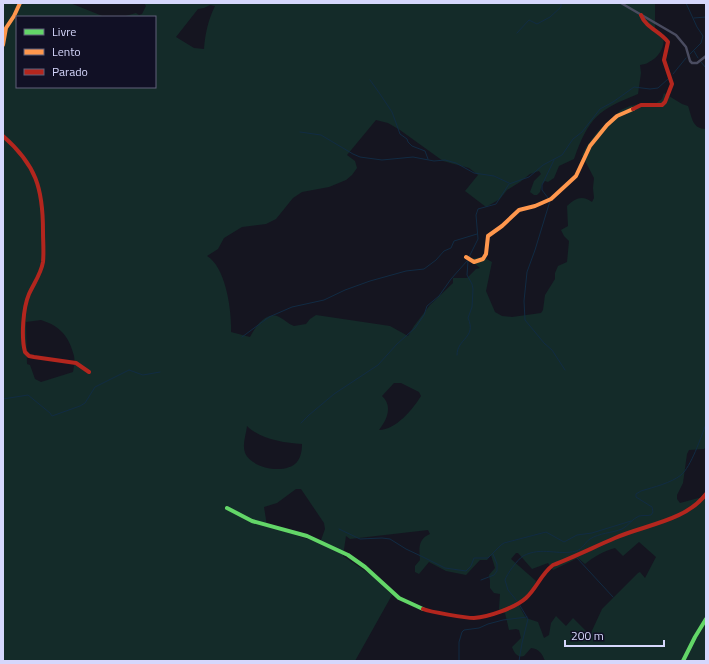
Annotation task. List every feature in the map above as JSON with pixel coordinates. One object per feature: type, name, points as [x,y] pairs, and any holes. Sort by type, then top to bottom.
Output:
[{"type":"street","points":[[3,45],[6,28],[20,3]]},
{"type":"street","points":[[620,3],[676,35],[688,50],[690,61],[692,63],[697,63],[706,56]]},
{"type":"street","points":[[466,257],[474,262],[483,259],[486,254],[488,236],[491,233],[502,226],[519,210],[535,206],[551,199],[576,176],[590,146],[617,116],[640,105],[654,106],[662,105],[665,102],[672,84],[664,60],[668,42],[643,21],[641,15]]},
{"type":"street","points":[[3,136],[16,148],[33,171],[38,181],[42,204],[44,256],[39,275],[24,309],[23,326],[25,350],[28,355],[36,358],[74,362],[89,372]]},
{"type":"street","points":[[227,508],[252,521],[307,536],[348,555],[365,567],[399,598],[424,610],[472,618],[481,617],[506,609],[525,599],[534,589],[546,570],[553,565],[569,560],[617,537],[658,524],[683,513],[706,494]]},
{"type":"street","points":[[683,661],[706,619]]},
{"type":"green space","points":[[3,3],[70,3],[102,16],[16,16],[16,88],[156,88],[156,16],[126,16],[136,13],[139,15],[142,14],[146,6],[144,3],[655,3],[655,30],[662,33],[664,41],[662,50],[653,60],[640,65],[641,73],[638,94],[613,105],[590,124],[579,145],[574,159],[559,166],[554,178],[548,182],[545,181],[542,184],[540,192],[537,195],[530,192],[534,181],[541,174],[539,171],[530,174],[507,190],[500,199],[486,207],[465,191],[478,175],[469,168],[443,161],[400,130],[388,123],[376,120],[347,155],[355,161],[357,168],[346,180],[329,187],[302,192],[293,198],[276,219],[266,224],[242,227],[224,238],[218,249],[207,256],[214,262],[223,280],[229,302],[231,332],[250,337],[260,322],[268,317],[277,316],[294,326],[306,324],[316,315],[390,326],[408,336],[430,305],[453,283],[453,278],[467,278],[476,269],[480,268],[469,259],[483,257],[492,262],[486,291],[495,312],[502,316],[512,317],[541,313],[543,310],[545,295],[555,279],[555,273],[558,266],[567,262],[569,241],[561,230],[568,226],[567,206],[579,198],[592,202],[594,198],[594,178],[582,155],[586,147],[598,131],[621,110],[630,106],[638,104],[655,104],[662,99],[664,93],[688,106],[695,125],[706,129],[706,447],[704,449],[689,450],[687,454],[683,483],[677,495],[677,499],[680,503],[706,496],[706,661],[545,661],[540,652],[531,648],[524,656],[518,656],[512,647],[521,638],[519,630],[509,630],[505,613],[499,609],[500,594],[494,593],[490,588],[489,575],[495,568],[491,555],[487,560],[480,560],[466,575],[446,571],[429,562],[419,574],[415,572],[415,566],[420,560],[421,541],[430,534],[428,530],[350,539],[346,536],[343,556],[371,575],[392,595],[355,661],[3,661]],"holes":[[[210,5],[215,6],[207,28],[204,49],[194,48],[176,37],[198,9]],[[41,320],[48,322],[63,333],[72,349],[74,356],[73,372],[41,382],[35,379],[30,365],[27,364],[26,322]],[[394,383],[401,383],[419,392],[421,396],[409,412],[398,423],[392,427],[379,430],[388,413],[387,404],[382,396]],[[247,426],[258,434],[272,440],[302,444],[301,453],[297,462],[292,466],[278,469],[262,466],[249,459],[244,450]],[[296,489],[301,489],[324,523],[325,529],[320,543],[267,526],[264,507],[277,503]],[[639,542],[656,557],[645,578],[640,572],[638,573],[602,609],[590,635],[573,618],[566,626],[556,616],[551,623],[549,635],[544,638],[538,622],[526,618],[518,604],[530,595],[536,581],[511,559],[516,553],[518,553],[532,569],[548,563],[553,570],[578,558],[585,564],[599,554],[615,548],[623,556]]]},
{"type":"waterway","points":[[517,33],[529,20],[537,24],[550,17],[561,7],[561,3]]},
{"type":"waterway","points":[[686,3],[697,27],[703,36],[701,43],[690,54]]},
{"type":"waterway","points":[[694,18],[706,17]]},
{"type":"waterway","points":[[694,51],[698,58]]},
{"type":"waterway","points":[[673,74],[686,58]]},
{"type":"waterway","points":[[701,62],[706,68]]},
{"type":"waterway","points":[[469,257],[478,239],[476,215],[478,209],[496,204],[509,184],[529,177],[543,165],[562,155],[573,139],[582,132],[600,109],[634,87],[650,89],[658,88],[668,79]]},
{"type":"waterway","points":[[370,80],[392,112],[400,134],[407,139],[412,146],[425,151],[428,159]]},
{"type":"waterway","points":[[300,132],[321,135],[360,157],[382,160],[413,157],[434,161],[445,160],[456,163],[474,173],[494,176],[509,183]]},
{"type":"waterway","points":[[548,198],[542,190],[542,185],[554,160]]},
{"type":"waterway","points":[[550,201],[527,272],[524,301],[525,320],[544,343],[552,350],[565,370]]},
{"type":"waterway","points":[[242,337],[269,317],[292,307],[324,300],[345,290],[370,281],[406,271],[424,269],[436,260],[444,251],[451,248],[454,241],[477,234]]},
{"type":"waterway","points":[[301,423],[334,394],[378,365],[397,344],[415,328],[424,315],[427,306],[439,296],[451,279],[467,261]]},
{"type":"waterway","points":[[457,355],[460,345],[470,330],[468,318],[472,307],[473,289],[467,275],[468,261]]},
{"type":"waterway","points":[[3,399],[28,395],[52,416],[80,406],[85,403],[95,387],[129,370],[143,375],[160,372]]},
{"type":"waterway","points":[[517,601],[508,590],[505,580],[512,567],[523,556],[530,553],[543,551],[576,551],[580,549],[588,540],[594,537],[622,529],[639,516],[651,515],[653,512],[652,507],[636,497],[636,494],[667,483],[681,475],[692,459],[706,424]]},
{"type":"waterway","points":[[339,529],[360,539],[390,539],[406,549],[445,568],[466,571],[471,566],[474,558],[488,558],[504,543],[546,532],[564,542],[577,535],[592,533],[631,521]]},
{"type":"waterway","points":[[481,580],[494,575],[497,571],[497,564],[493,554]]},
{"type":"waterway","points":[[577,558],[613,597]]},
{"type":"waterway","points":[[519,604],[528,619],[519,661]]},
{"type":"waterway","points":[[459,661],[459,642],[464,630],[479,628],[503,620],[527,617]]},
{"type":"traffic: fast","points":[[227,508],[252,521],[307,536],[348,555],[365,567],[399,598],[423,609]]},
{"type":"traffic: fast","points":[[683,661],[706,619]]},
{"type":"traffic: slow","points":[[3,45],[6,28],[20,3]]},
{"type":"traffic: slow","points":[[466,257],[474,262],[483,259],[486,254],[488,236],[502,226],[519,210],[535,206],[551,199],[576,176],[590,146],[607,125],[617,116],[633,109]]},
{"type":"traffic: jam","points":[[633,109],[641,105],[662,105],[665,102],[672,84],[664,60],[668,42],[646,23],[641,15]]},
{"type":"traffic: jam","points":[[3,136],[23,157],[30,167],[39,190],[43,216],[43,262],[25,307],[23,331],[25,352],[29,356],[76,363],[89,372]]},
{"type":"traffic: jam","points":[[423,609],[448,615],[474,618],[494,614],[515,605],[526,598],[553,565],[626,533],[676,516],[698,503],[706,494]]}]
